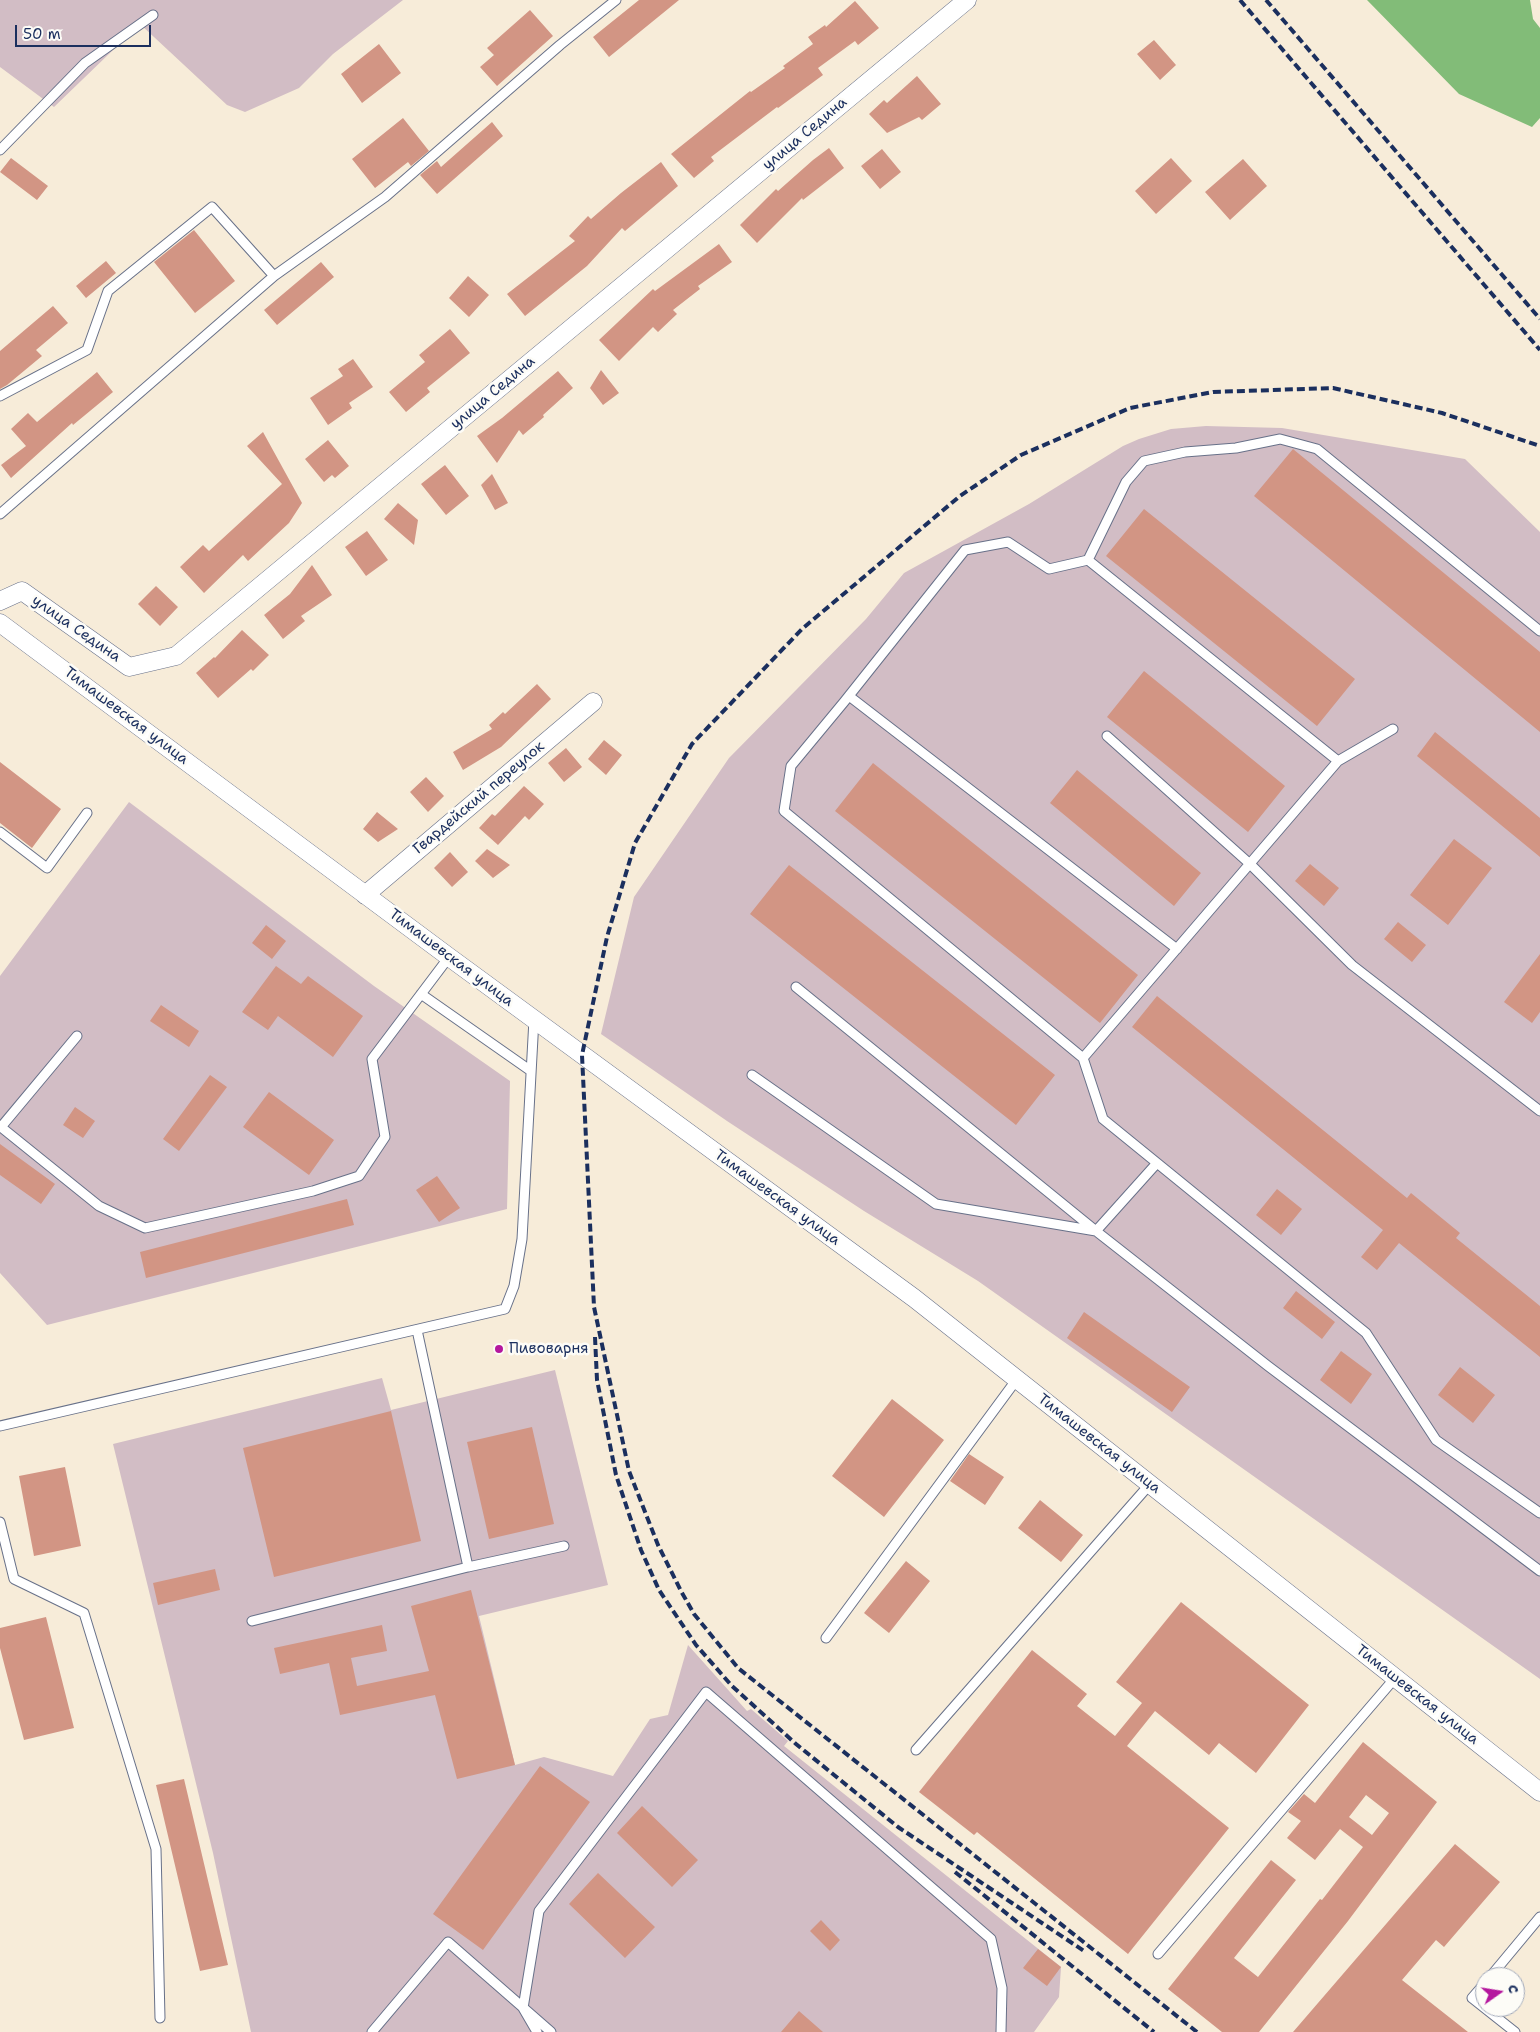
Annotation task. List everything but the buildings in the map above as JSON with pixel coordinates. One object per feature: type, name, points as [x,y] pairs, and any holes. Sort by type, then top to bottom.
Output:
[{"type":"street","name":"улица Седина","points":[[0,601],[22,591],[129,667],[176,656],[967,0]]},
{"type":"street","name":"Тимашевская улица","points":[[0,623],[534,1020],[907,1292],[1540,1792]]},
{"type":"street","name":"Гвардейский переулок","points":[[365,895],[593,702]]},
{"type":"lane","points":[[0,514],[274,276],[385,197],[560,45],[616,0]]},
{"type":"lane","points":[[0,150],[85,63],[154,15]]},
{"type":"lane","points":[[0,396],[87,350],[108,291],[212,207],[274,276]]},
{"type":"lane","points":[[1088,560],[1126,482],[1144,461],[1185,452],[1236,448],[1280,439],[1317,449],[1540,631]]},
{"type":"lane","points":[[1088,560],[1049,569],[1008,542],[965,550],[791,766],[784,811],[1084,1058],[1103,1118],[1366,1333],[1436,1440],[1540,1513]]},
{"type":"lane","points":[[1088,560],[1338,761]]},
{"type":"lane","points":[[849,696],[1177,949]]},
{"type":"lane","points":[[1084,1058],[1338,761],[1393,729]]},
{"type":"lane","points":[[1107,736],[1250,864],[1352,965],[1540,1111]]},
{"type":"lane","points":[[0,832],[47,868],[87,813]]},
{"type":"lane","points":[[77,1036],[1,1127],[99,1206],[145,1228],[312,1191],[359,1176],[385,1137],[372,1059],[449,957]]},
{"type":"lane","points":[[796,988],[1096,1231],[1268,1366],[1540,1571]]},
{"type":"lane","points":[[421,994],[531,1071]]},
{"type":"lane","points":[[0,1426],[505,1309],[514,1286],[522,1239],[534,1020]]},
{"type":"lane","points":[[752,1074],[936,1204],[1096,1231]]},
{"type":"lane","points":[[1096,1231],[1157,1163]]},
{"type":"lane","points":[[417,1330],[468,1567]]},
{"type":"lane","points":[[826,1638],[1017,1379]]},
{"type":"lane","points":[[916,1750],[1150,1484]]},
{"type":"lane","points":[[0,1522],[14,1579],[84,1613],[156,1849],[160,2018]]},
{"type":"lane","points":[[252,1621],[468,1567],[564,1546]]},
{"type":"lane","points":[[1158,1954],[1395,1678]]},
{"type":"lane","points":[[537,2032],[524,2008],[539,1911],[706,1692],[991,1939],[1002,1988],[1001,2032]]},
{"type":"lane","points":[[1498,1967],[1540,1917]]},
{"type":"lane","points":[[372,2032],[448,1942],[551,2032]]},
{"type":"lane","points":[[1496,2017],[1515,2032]]},
{"type":"shaded area","points":[[0,0],[403,0],[333,54],[299,88],[245,112],[227,105],[140,24],[54,107],[0,67]]},
{"type":"shaded area","points":[[1206,426],[1282,428],[1465,459],[1540,532],[1540,1679],[978,1281],[864,1211],[727,1121],[601,1034],[634,897],[729,758],[866,619],[904,573],[1029,504],[1123,446],[1171,429]]},
{"type":"shaded area","points":[[129,802],[374,986],[510,1081],[507,1209],[47,1325],[0,1273],[0,976]]},
{"type":"shaded area","points":[[555,1370],[608,1585],[479,1616],[515,1765],[544,1757],[613,1776],[650,1719],[668,1715],[688,1645],[747,1711],[751,1709],[788,1741],[784,1746],[1061,1967],[1059,1997],[1034,2032],[251,2032],[213,1853],[113,1444],[382,1378],[391,1410]]},
{"type":"green space","points":[[1367,0],[1530,0],[1533,19],[1540,28],[1540,118],[1532,127],[1459,94]]},
{"type":"railway","points":[[1240,0],[1540,350]]},
{"type":"railway","points":[[1266,0],[1540,319]]},
{"type":"railway","points":[[1197,2032],[738,1668],[694,1614],[681,1591],[658,1545],[629,1471],[594,1307],[582,1055],[607,937],[635,843],[692,744],[802,629],[960,496],[1021,455],[1130,408],[1213,392],[1333,388],[1442,413],[1540,446]]},
{"type":"railway","points":[[595,1337],[597,1380],[616,1475],[641,1550],[659,1590],[696,1645],[732,1686],[796,1744],[898,1827],[1084,1951]]},
{"type":"railway","points":[[955,1872],[1154,2032]]},
{"type":"place","name":"Пивоварня","points":[[499,1349]]}]
